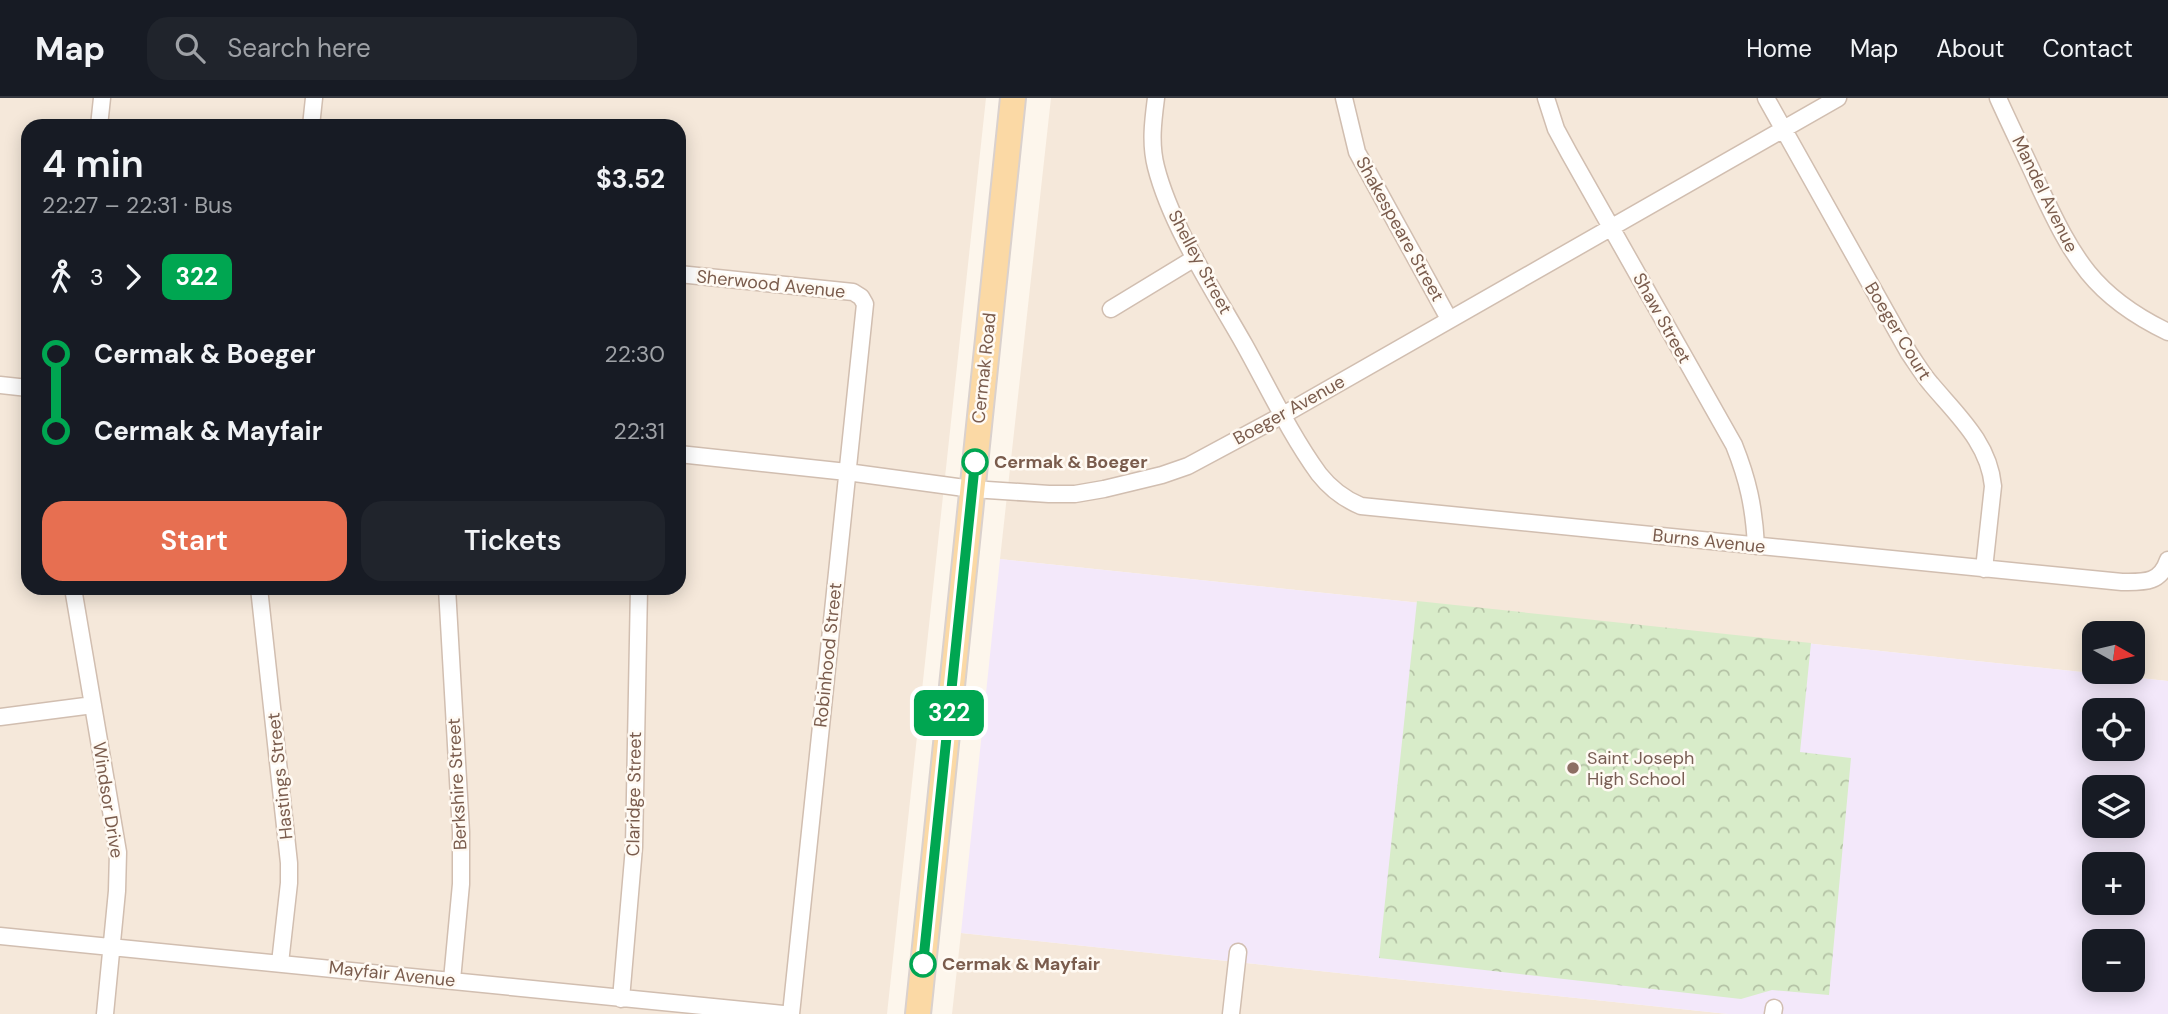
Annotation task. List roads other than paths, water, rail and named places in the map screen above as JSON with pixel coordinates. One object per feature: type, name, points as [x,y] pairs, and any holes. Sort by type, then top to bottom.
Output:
[{"type":"main road","name":"Cermak Road","points":[[918,1014],[1013,98]]},
{"type":"street","points":[[100,119],[102,98]]},
{"type":"street","points":[[312,119],[314,98]]},
{"type":"street","name":"Shelley Street","points":[[1156,98],[1153,126],[1156,166],[1168,201],[1195,258],[1283,415]]},
{"type":"street","name":"Shakespeare Street","points":[[1344,98],[1352,134],[1365,168],[1449,319]]},
{"type":"street","name":"Shaw Street","points":[[1546,98],[1556,128],[1734,445],[1749,483],[1756,546]]},
{"type":"street","name":"Boeger Court","points":[[1766,98],[1909,353],[1928,381],[1975,436],[1985,454],[1992,473],[1993,486],[1984,569]]},
{"type":"street","name":"Boeger Avenue","points":[[686,455],[972,489],[1075,494],[1133,484],[1188,466],[1283,415],[1838,98]]},
{"type":"street","name":"Mandel Avenue","points":[[1998,98],[2065,241],[2081,265],[2117,302],[2168,332]]},
{"type":"street","points":[[1111,309],[1195,258]]},
{"type":"street","name":"Sherwood Avenue","points":[[686,275],[853,292],[861,296]]},
{"type":"street","name":"Robinhood Street","points":[[791,1014],[864,315],[865,304],[861,296]]},
{"type":"street","points":[[0,385],[21,387]]},
{"type":"street","name":"Burns Avenue","points":[[1283,415],[1319,473],[1338,493],[1361,506],[1984,569],[2141,582],[2155,579],[2165,571],[2168,560]]},
{"type":"street","name":"Windsor Drive","points":[[74,595],[118,852],[117,891],[105,1014]]},
{"type":"street","name":"Hastings Street","points":[[260,595],[289,863],[280,963]]},
{"type":"street","name":"Berkshire Street","points":[[447,595],[461,832],[461,884],[452,979]]},
{"type":"street","name":"Claridge Street","points":[[621,999],[634,847],[639,595]]},
{"type":"street","points":[[0,717],[93,705]]},
{"type":"street","name":"Mayfair Avenue","points":[[0,936],[783,1014]]},
{"type":"street","points":[[1231,1014],[1238,952]]},
{"type":"place","name":"Cermak & Boeger","points":[[975,462]]},
{"type":"place","name":"Saint Joseph High School","points":[[1573,768]]},
{"type":"place","name":"Cermak & Mayfair","points":[[923,964]]}]
